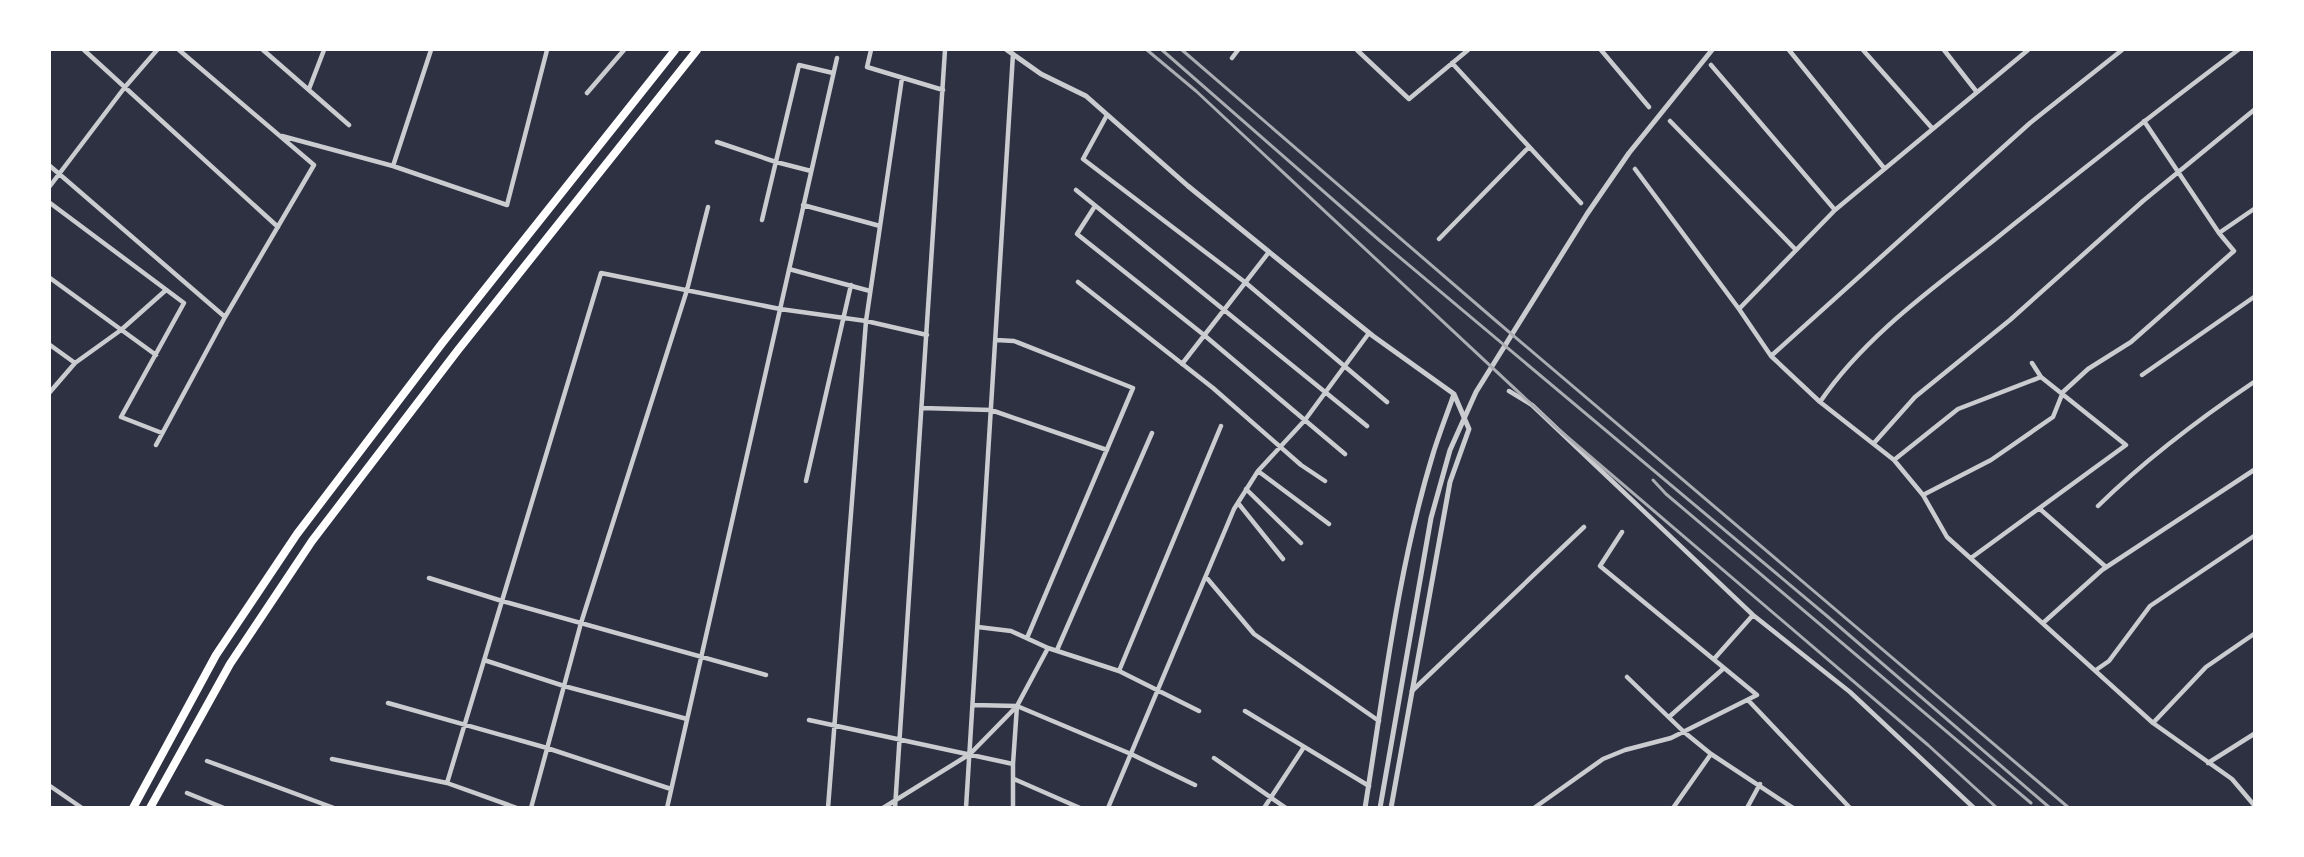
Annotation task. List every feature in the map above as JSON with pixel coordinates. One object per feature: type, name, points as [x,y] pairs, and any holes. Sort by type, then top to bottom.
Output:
[{"type":"highway","points":[[133,807],[216,655],[297,534],[443,342],[675,50]]},
{"type":"highway","points":[[150,807],[230,664],[312,542],[466,341],[697,50]]},
{"type":"street","points":[[84,50],[278,227]]},
{"type":"street","points":[[50,186],[125,87],[157,50]]},
{"type":"street","points":[[156,445],[225,317],[314,165],[179,50]]},
{"type":"street","points":[[262,50],[309,88],[349,125]]},
{"type":"street","points":[[309,88],[324,50]]},
{"type":"street","points":[[393,166],[431,50]]},
{"type":"street","points":[[280,135],[393,166],[507,205],[547,50]]},
{"type":"street","points":[[586,93],[624,50]]},
{"type":"street","points":[[872,50],[867,67],[943,90]]},
{"type":"street","points":[[895,807],[945,50]]},
{"type":"street","points":[[1007,50],[1041,74],[1086,96],[1188,186],[1369,333],[1454,393],[1469,429],[1450,482],[1391,807]]},
{"type":"street","points":[[1232,57],[1239,50]]},
{"type":"street","points":[[1357,50],[1408,99],[1468,50]]},
{"type":"street","points":[[1601,50],[1649,107]]},
{"type":"street","points":[[1380,807],[1431,518],[1450,450],[1476,392],[1587,214],[1629,153],[1712,50]]},
{"type":"street","points":[[1789,50],[1884,168]]},
{"type":"street","points":[[1863,50],[1932,128]]},
{"type":"street","points":[[1944,50],[1976,91]]},
{"type":"street","points":[[1739,309],[1835,210],[2028,50]]},
{"type":"street","points":[[1771,356],[2030,123],[2122,50]]},
{"type":"street","points":[[1821,402],[1837,377],[1902,314],[2144,121],[2238,50]]},
{"type":"street","points":[[966,807],[1013,54]]},
{"type":"street","points":[[667,807],[837,58]]},
{"type":"street","points":[[1452,63],[1581,203]]},
{"type":"street","points":[[762,220],[799,65],[833,73]]},
{"type":"street","points":[[1712,65],[1835,210]]},
{"type":"street","points":[[828,807],[866,321],[902,78]]},
{"type":"street","points":[[1874,443],[1915,397],[2010,320],[2143,201],[2254,110]]},
{"type":"street","points":[[1107,115],[1083,159],[1245,283],[1387,402]]},
{"type":"street","points":[[1670,121],[1796,250]]},
{"type":"street","points":[[1923,495],[1991,460],[2053,417],[2063,392],[2088,369],[2131,342],[2234,251],[2219,233],[2144,121]]},
{"type":"street","points":[[717,142],[811,171]]},
{"type":"street","points":[[1439,239],[1529,147]]},
{"type":"street","points":[[50,166],[225,317]]},
{"type":"street","points":[[1635,169],[1771,356],[1821,402],[1894,460],[1923,495],[1947,537],[2153,723],[2232,779],[2254,805]]},
{"type":"street","points":[[1076,190],[1367,426]]},
{"type":"street","points":[[50,203],[184,303],[122,417],[162,433]]},
{"type":"street","points":[[803,205],[880,226]]},
{"type":"street","points":[[1095,206],[1077,234],[1205,336],[1345,454]]},
{"type":"street","points":[[531,807],[581,623],[687,290],[708,207]]},
{"type":"street","points":[[2219,233],[2254,209]]},
{"type":"street","points":[[1182,364],[1269,252]]},
{"type":"street","points":[[789,269],[870,291]]},
{"type":"street","points":[[447,783],[601,273],[780,309],[866,321],[927,334]]},
{"type":"street","points":[[50,278],[156,355]]},
{"type":"street","points":[[1078,282],[1182,364],[1301,465],[1325,482]]},
{"type":"street","points":[[807,481],[851,285]]},
{"type":"street","points":[[50,392],[75,363],[121,330],[166,290]]},
{"type":"street","points":[[2142,375],[2254,297]]},
{"type":"street","points":[[1108,807],[1238,503],[1258,471],[1305,420],[1369,333]]},
{"type":"street","points":[[996,340],[1014,341],[1133,388],[1028,638]]},
{"type":"street","points":[[50,345],[75,363]]},
{"type":"street","points":[[1971,558],[2126,445],[2063,392],[2041,377],[2032,363]]},
{"type":"street","points":[[1894,460],[1958,409],[2041,377]]},
{"type":"street","points":[[2098,506],[2134,471],[2202,417],[2254,382]]},
{"type":"street","points":[[1509,391],[1532,405],[1753,615],[1850,692],[1974,807]]},
{"type":"street","points":[[1365,807],[1393,634],[1410,546],[1433,454],[1454,393]]},
{"type":"street","points":[[921,408],[991,410],[1107,450]]},
{"type":"street","points":[[1119,671],[1221,426]]},
{"type":"street","points":[[1057,650],[1152,433]]},
{"type":"street","points":[[2043,623],[2106,567],[2254,470]]},
{"type":"street","points":[[1258,471],[1329,524]]},
{"type":"street","points":[[1246,489],[1302,543]]},
{"type":"street","points":[[1238,503],[1282,560]]},
{"type":"street","points":[[2040,509],[2106,567]]},
{"type":"street","points":[[1412,691],[1584,527]]},
{"type":"street","points":[[1534,807],[1602,759],[1625,750],[1671,738],[1757,695],[1600,566],[1622,532]]},
{"type":"street","points":[[2096,670],[2109,661],[2150,606],[2254,536]]},
{"type":"street","points":[[1206,576],[1254,634],[1379,721]]},
{"type":"street","points":[[429,578],[502,601],[766,675]]},
{"type":"street","points":[[1714,659],[1753,615]]},
{"type":"street","points":[[978,627],[1011,631],[1048,648],[1119,671],[1199,711]]},
{"type":"street","points":[[2153,723],[2206,667],[2254,634]]},
{"type":"street","points":[[883,807],[970,754],[1017,706],[1048,648]]},
{"type":"street","points":[[484,660],[564,686],[687,718]]},
{"type":"street","points":[[1669,717],[1724,668]]},
{"type":"street","points":[[1627,677],[1684,732],[1711,754],[1793,807]]},
{"type":"street","points":[[1748,700],[1850,807]]},
{"type":"street","points":[[388,703],[547,748],[671,789]]},
{"type":"street","points":[[973,705],[1017,706],[1131,754],[1195,785]]},
{"type":"street","points":[[1013,807],[1017,706]]},
{"type":"street","points":[[1245,711],[1369,786]]},
{"type":"street","points":[[809,720],[1013,764]]},
{"type":"street","points":[[2208,763],[2254,734]]},
{"type":"street","points":[[1264,807],[1304,747]]},
{"type":"street","points":[[1673,807],[1711,754]]},
{"type":"street","points":[[1214,758],[1286,807]]},
{"type":"street","points":[[332,759],[447,783],[518,807]]},
{"type":"street","points":[[207,761],[334,807]]},
{"type":"street","points":[[1014,779],[1080,807]]},
{"type":"street","points":[[1747,807],[1760,784]]},
{"type":"street","points":[[50,786],[82,807]]},
{"type":"street","points":[[187,793],[224,807]]},
{"type":"railway","points":[[1147,50],[1196,91],[1558,429],[1928,745],[1997,808]]},
{"type":"railway","points":[[1162,50],[1379,240],[1827,616],[2050,808]]},
{"type":"railway","points":[[1182,50],[1495,320],[2069,808]]},
{"type":"railway","points":[[1653,480],[1666,494],[2031,803]]}]
